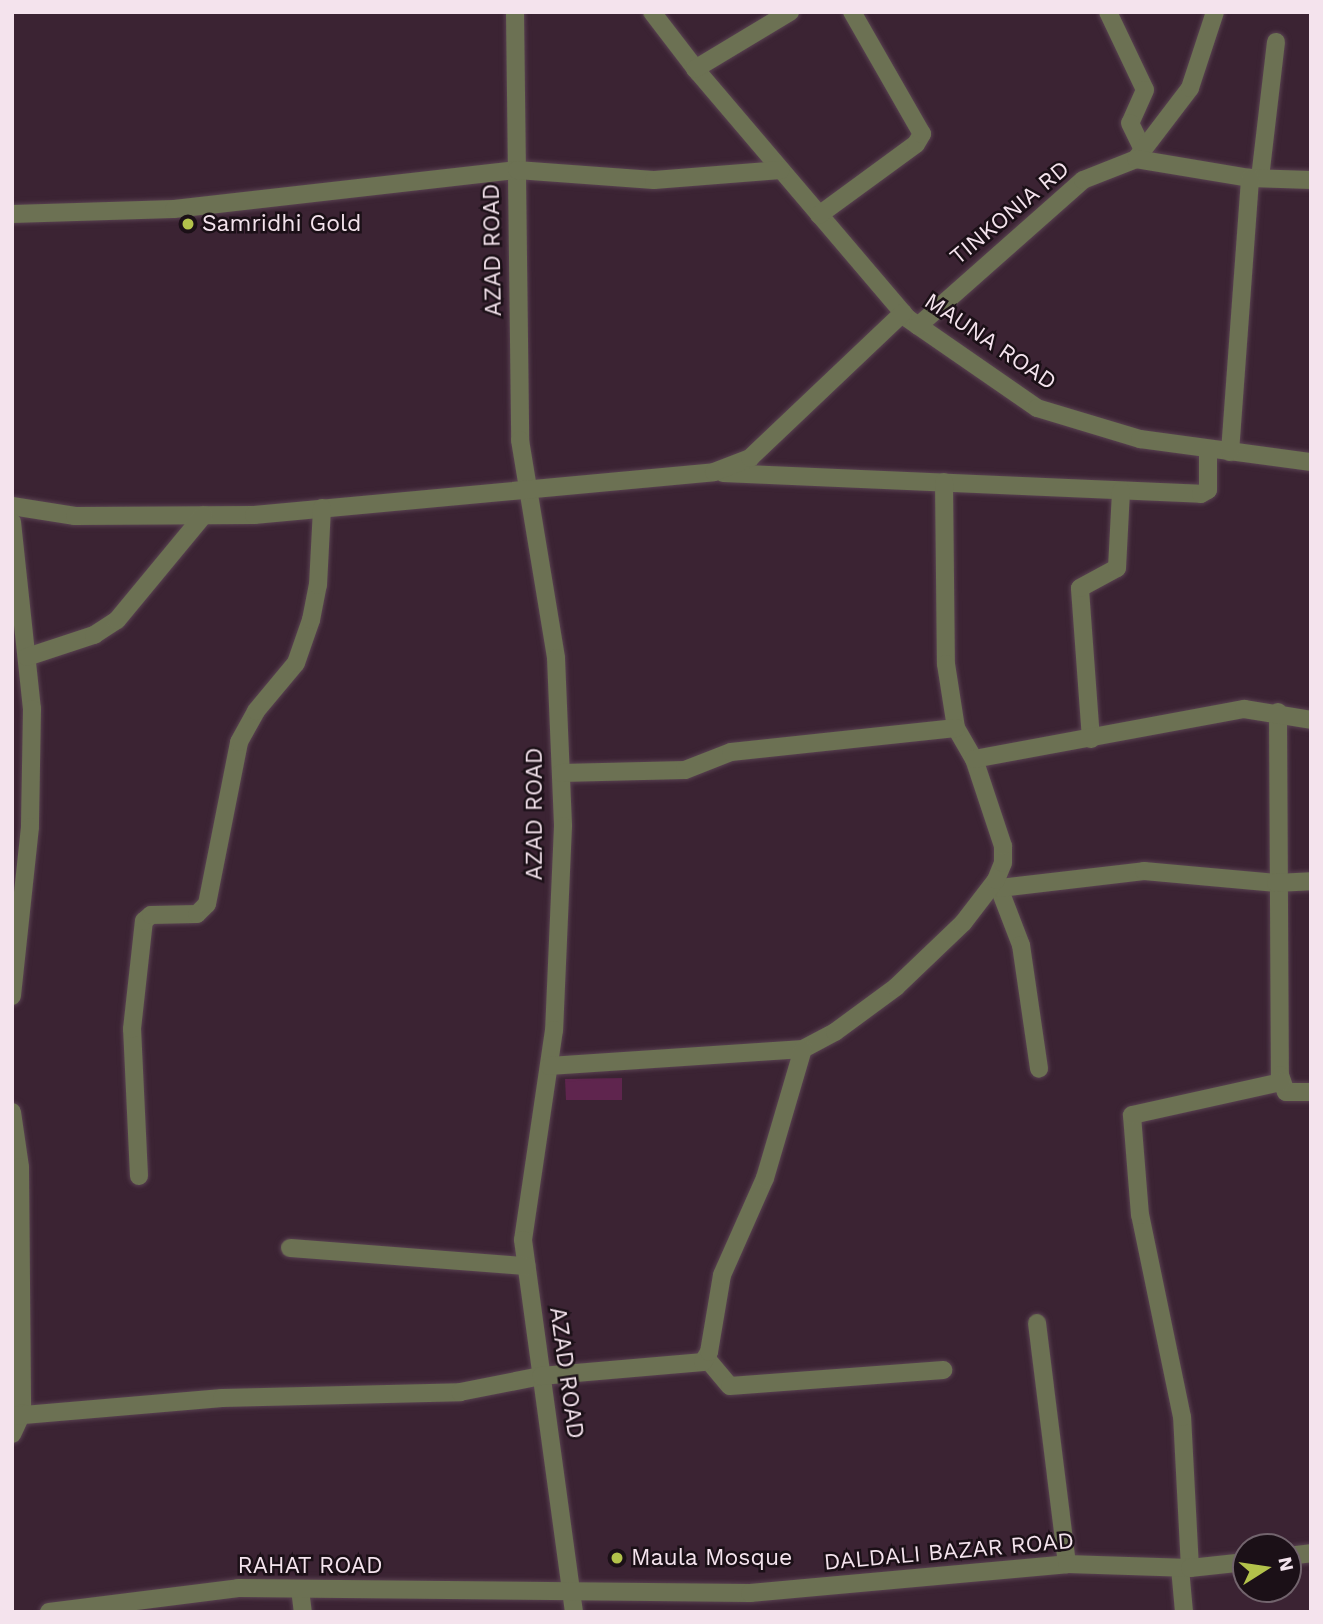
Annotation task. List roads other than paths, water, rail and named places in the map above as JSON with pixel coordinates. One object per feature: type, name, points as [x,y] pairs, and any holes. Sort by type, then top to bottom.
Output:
[{"type":"street","name":"AZAD ROAD","points":[[515,12],[520,440],[525,488],[556,658],[562,839],[549,1066],[523,1240],[574,1612]]},
{"type":"street","name":"MAUNA ROAD","points":[[652,12],[695,69],[902,313],[1037,408],[1140,439],[1311,462]]},
{"type":"street","points":[[695,69],[790,12]]},
{"type":"street","points":[[819,215],[916,144],[922,134],[852,12]]},
{"type":"street","points":[[1108,12],[1145,90],[1130,123],[1140,155]]},
{"type":"street","points":[[1140,155],[1190,88],[1215,12]]},
{"type":"street","points":[[1230,452],[1255,178],[1276,42]]},
{"type":"street","points":[[1140,155],[1255,178],[1311,180]]},
{"type":"street","name":"TINKONIA RD","points":[[918,326],[1083,180],[1140,155]]},
{"type":"street","points":[[12,214],[174,209],[517,170],[654,180],[780,170]]},
{"type":"street","points":[[714,472],[750,458],[902,313]]},
{"type":"street","points":[[12,506],[75,516],[204,515],[322,508],[714,472],[1205,493],[1208,449]]},
{"type":"street","points":[[549,1066],[803,1049],[896,987],[963,923],[998,884],[1003,863],[1003,846],[974,759],[956,728],[946,664],[944,482]]},
{"type":"street","points":[[1091,740],[1080,588],[1117,568],[1121,491]]},
{"type":"street","points":[[139,1176],[132,1029],[144,920],[151,915],[197,914],[207,904],[239,742],[256,711],[296,663],[311,620],[318,585],[322,508]]},
{"type":"street","points":[[27,657],[93,635],[117,620],[204,515]]},
{"type":"street","points":[[12,522],[32,709],[30,827],[12,996]]},
{"type":"street","points":[[974,759],[1091,740],[1224,712],[1278,712],[1311,720]]},
{"type":"street","points":[[1278,712],[1276,883],[1281,1082],[1291,1094],[1311,1092]]},
{"type":"street","points":[[561,773],[685,770],[731,752],[956,728]]},
{"type":"street","points":[[998,884],[1144,872],[1276,883],[1311,881]]},
{"type":"street","points":[[998,884],[1021,944],[1039,1069]]},
{"type":"street","points":[[707,1359],[722,1275],[765,1178],[803,1049]]},
{"type":"street","points":[[1184,1612],[1182,1417],[1140,1215],[1132,1115],[1281,1082]]},
{"type":"street","points":[[12,1112],[16,1168],[17,1414],[12,1434]]},
{"type":"street","points":[[290,1248],[526,1266]]},
{"type":"street","points":[[1037,1323],[1067,1564]]},
{"type":"street","points":[[707,1359],[730,1386],[943,1370]]},
{"type":"street","points":[[17,1414],[222,1398],[460,1392],[541,1377],[691,1365],[707,1359]]},
{"type":"street","name":"DALDALI BAZAR ROAD","points":[[573,1593],[750,1593],[1067,1564],[1185,1568],[1232,1563]]},
{"type":"street","name":"RAHAT ROAD","points":[[49,1612],[238,1588],[573,1593]]},
{"type":"street","points":[[300,1589],[303,1612]]},
{"type":"place","name":"Samridhi Gold","points":[[188,224]]},
{"type":"place","name":"Maula Mosque","points":[[617,1558]]}]
